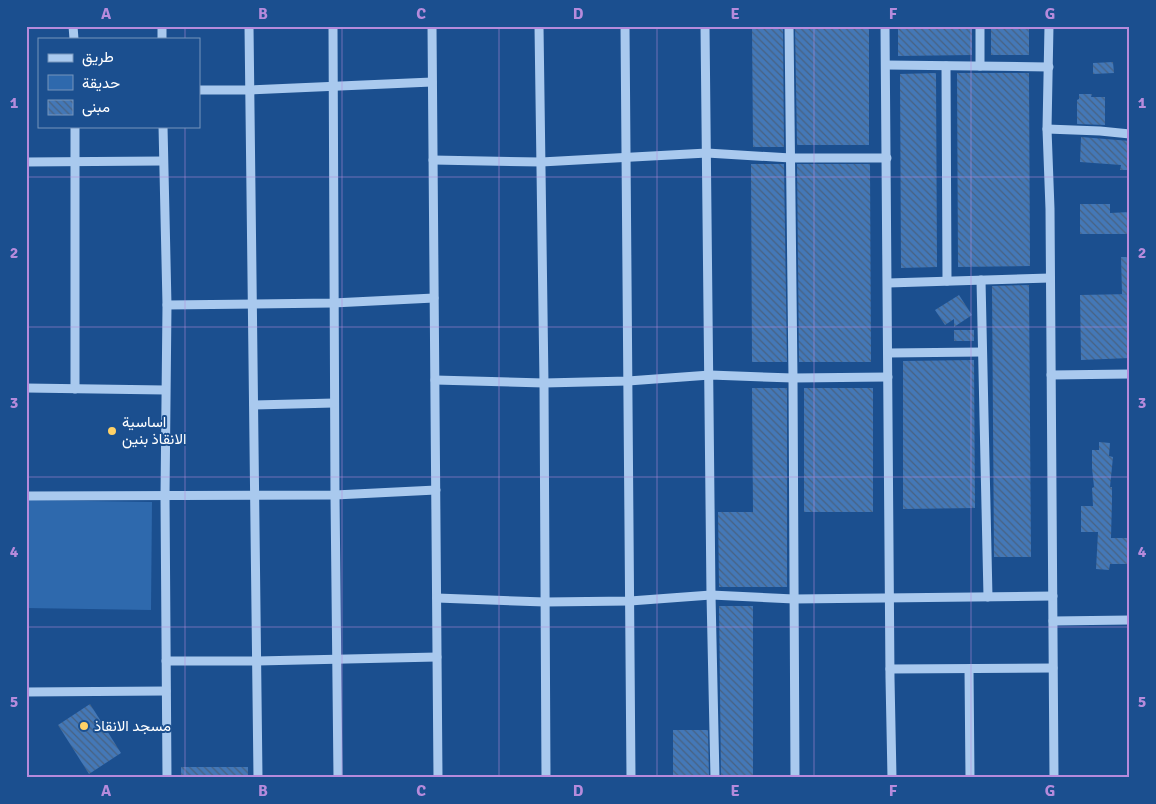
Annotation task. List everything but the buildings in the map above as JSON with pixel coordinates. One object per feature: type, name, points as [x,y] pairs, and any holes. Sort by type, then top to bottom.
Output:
[{"type":"street","points":[[249,26],[258,778]]},
{"type":"street","points":[[333,26],[334,495],[338,778]]},
{"type":"street","points":[[432,26],[438,778]]},
{"type":"street","points":[[539,26],[544,383],[546,778]]},
{"type":"street","points":[[625,26],[631,778]]},
{"type":"street","points":[[705,26],[708,153],[711,595],[715,778]]},
{"type":"street","points":[[789,26],[795,778]]},
{"type":"street","points":[[886,26],[892,778]]},
{"type":"street","points":[[980,26],[980,66]]},
{"type":"street","points":[[1048,26],[1049,67],[1046,129],[1050,209],[1054,778]]},
{"type":"street","points":[[886,65],[1049,67]]},
{"type":"street","points":[[946,66],[947,281]]},
{"type":"street","points":[[200,90],[250,90],[432,82]]},
{"type":"street","points":[[75,128],[75,388]]},
{"type":"street","points":[[163,128],[167,304],[165,390],[167,778]]},
{"type":"street","points":[[1046,129],[1130,134]]},
{"type":"street","points":[[433,160],[541,162],[708,153],[791,158],[887,158]]},
{"type":"street","points":[[26,162],[163,161]]},
{"type":"street","points":[[888,283],[1050,278]]},
{"type":"street","points":[[981,280],[988,597]]},
{"type":"street","points":[[167,304],[333,304],[434,298]]},
{"type":"street","points":[[888,353],[982,352]]},
{"type":"street","points":[[1051,375],[1130,374]]},
{"type":"street","points":[[435,380],[544,383],[628,382],[710,375],[793,378],[888,376]]},
{"type":"street","points":[[26,388],[165,390]]},
{"type":"street","points":[[254,405],[334,403]]},
{"type":"street","points":[[26,496],[334,495],[436,490]]},
{"type":"street","points":[[437,598],[545,602],[630,601],[711,595],[794,599],[1053,596]]},
{"type":"street","points":[[1053,621],[1130,620]]},
{"type":"street","points":[[166,661],[257,662],[437,657]]},
{"type":"street","points":[[890,669],[1053,668]]},
{"type":"street","points":[[969,669],[970,778]]},
{"type":"street","points":[[26,692],[166,691]]},
{"type":"green space","points":[[26,500],[152,502],[151,610],[26,608]]},
{"type":"place","name":"اساسية الانقاذ بنين","points":[[112,431]]},
{"type":"place","name":"مسجد الانقاذ","points":[[84,726]]}]
